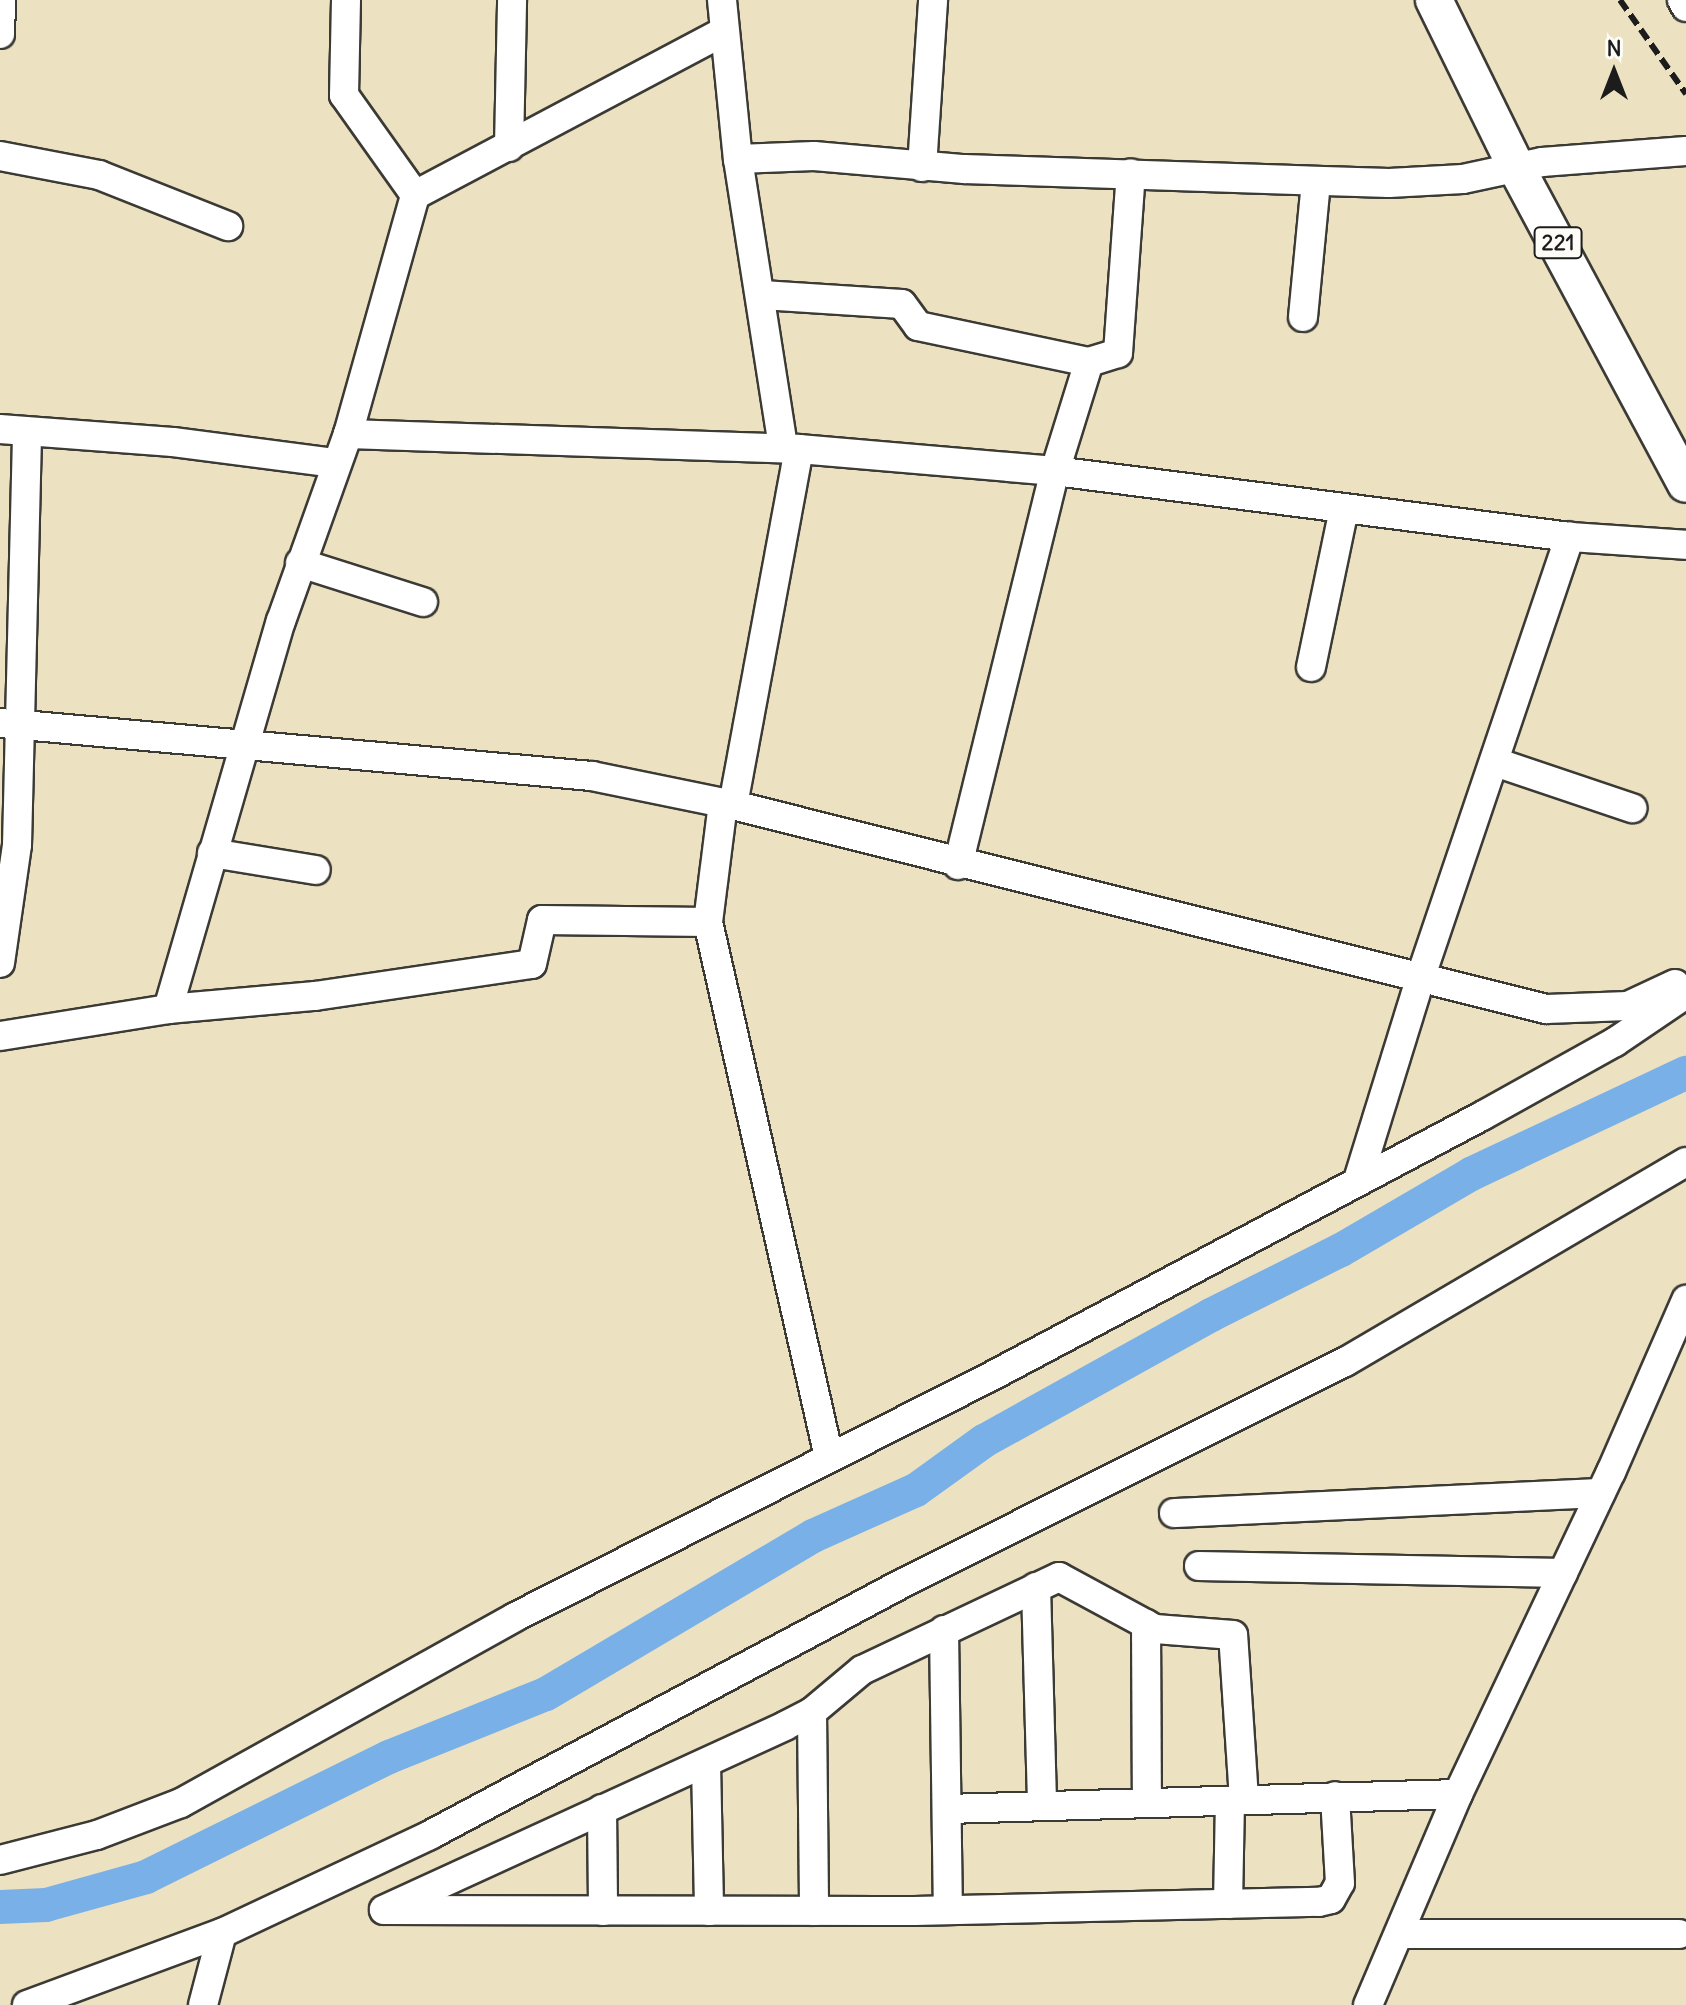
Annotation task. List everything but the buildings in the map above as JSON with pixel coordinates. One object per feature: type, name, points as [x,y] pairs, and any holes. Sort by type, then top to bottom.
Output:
[{"type":"main road","name":"221","points":[[1434,0],[1517,169],[1686,484]]},
{"type":"street","points":[[0,34],[1,0]]},
{"type":"street","points":[[346,0],[344,95],[415,195]]},
{"type":"street","points":[[509,147],[512,0]]},
{"type":"street","points":[[722,0],[738,159],[791,448],[708,922],[829,1457]]},
{"type":"street","points":[[922,167],[933,0]]},
{"type":"street","points":[[1682,0],[1686,7]]},
{"type":"street","points":[[168,1009],[243,747],[300,563],[334,463],[348,434],[415,195],[723,32]]},
{"type":"street","points":[[738,159],[814,156],[922,167],[1131,173],[1316,183],[1430,182],[1517,169],[1542,162],[1686,151]]},
{"type":"street","points":[[0,156],[99,175],[228,226]]},
{"type":"street","points":[[762,295],[902,304],[918,326],[1089,362],[1118,353],[1131,173]]},
{"type":"street","points":[[1303,317],[1316,183]]},
{"type":"street","points":[[958,865],[1055,471],[1089,362]]},
{"type":"street","points":[[0,963],[9,845],[13,430],[173,442],[334,463]]},
{"type":"street","points":[[348,434],[791,448],[1055,471],[1570,537],[1686,545]]},
{"type":"street","points":[[1311,667],[1344,509]]},
{"type":"street","points":[[1358,1180],[1421,976],[1570,537]]},
{"type":"street","points":[[300,563],[423,602]]},
{"type":"street","points":[[8,724],[243,747],[476,762],[592,776],[728,804],[958,865],[1546,1009],[1628,1006],[1686,979]]},
{"type":"street","points":[[1495,762],[1632,808]]},
{"type":"street","points":[[212,853],[316,870]]},
{"type":"street","points":[[0,1036],[168,1009],[315,996],[532,964],[542,920],[708,922]]},
{"type":"street","points":[[0,1860],[97,1835],[181,1803],[515,1617],[829,1457],[1615,1042],[1686,994]]},
{"type":"street","points":[[27,2005],[222,1933],[430,1835],[901,1584],[1345,1362],[1686,1162]]},
{"type":"street","points":[[1368,2005],[1458,1794],[1601,1493],[1686,1300]]},
{"type":"street","points":[[1174,1513],[1601,1493]]},
{"type":"street","points":[[1199,1566],[1563,1573]]},
{"type":"street","points":[[1228,1904],[1237,1800],[1235,1639],[1226,1631],[1155,1629],[1076,1583],[1059,1577],[862,1670],[812,1712],[384,1910],[948,1910],[1228,1904],[1331,1899],[1340,1883],[1335,1796]]},
{"type":"street","points":[[1036,1587],[1042,1806]]},
{"type":"street","points":[[1146,1624],[1147,1803]]},
{"type":"street","points":[[944,1630],[948,1910]]},
{"type":"street","points":[[812,1712],[814,1911]]},
{"type":"street","points":[[706,1763],[709,1911]]},
{"type":"street","points":[[947,1809],[1458,1794]]},
{"type":"street","points":[[602,1809],[603,1911]]},
{"type":"street","points":[[489,1861],[491,1911]]},
{"type":"street","points":[[203,2005],[222,1933]]},
{"type":"street","points":[[1399,1934],[1679,1934]]},
{"type":"waterway","points":[[0,1907],[46,1905],[146,1877],[389,1757],[546,1694],[813,1536],[916,1490],[984,1441],[1211,1315],[1341,1250],[1471,1174],[1686,1073]]},
{"type":"railway","points":[[1620,0],[1686,94]]}]
